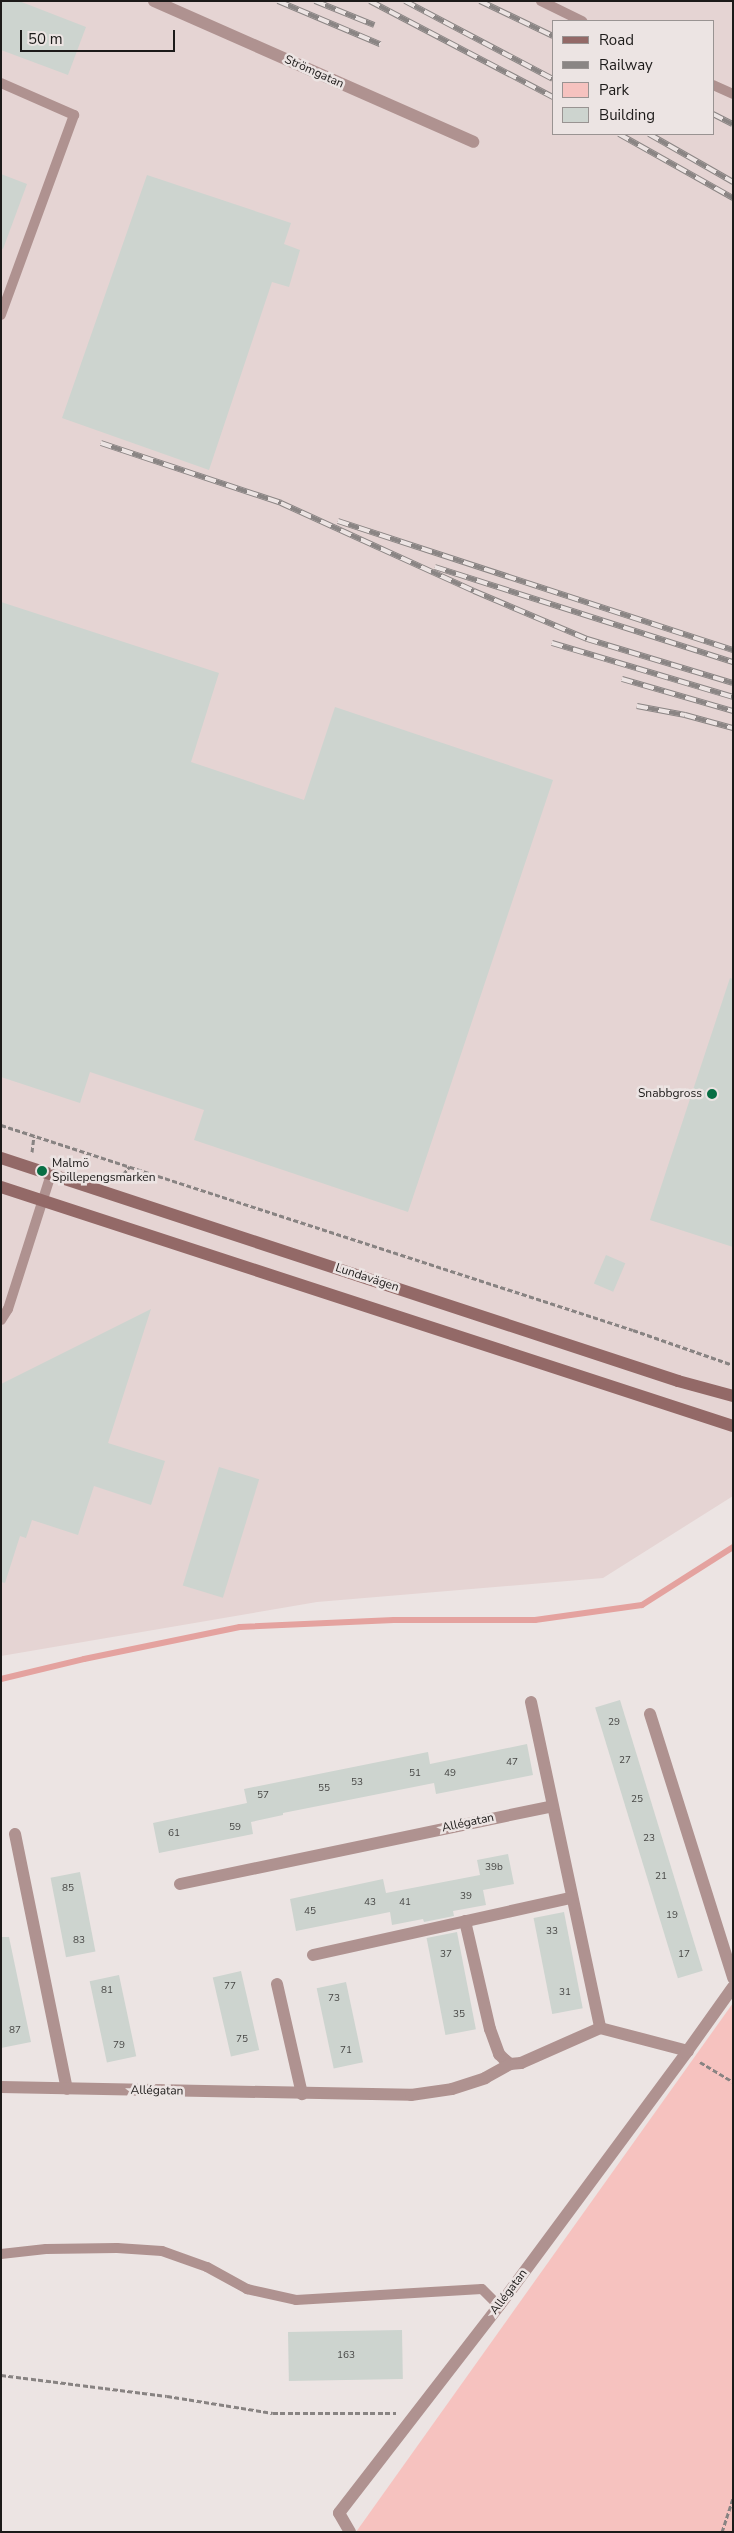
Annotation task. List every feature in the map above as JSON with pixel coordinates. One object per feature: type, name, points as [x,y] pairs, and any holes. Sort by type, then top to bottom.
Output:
[{"type":"main road","name":"Lundavägen","points":[[1,1158],[678,1381],[733,1396]]},
{"type":"main road","points":[[1,1187],[733,1426]]},
{"type":"street","name":"Strömgatan","points":[[154,1],[474,142]]},
{"type":"street","points":[[531,1702],[600,2028],[687,2052]]},
{"type":"street","points":[[650,1714],[733,1978]]},
{"type":"street","name":"Allégatan","points":[[180,1884],[552,1806]]},
{"type":"street","points":[[15,1834],[67,2089]]},
{"type":"street","points":[[313,1955],[571,1898]]},
{"type":"street","points":[[465,1921],[490,2029],[499,2054],[510,2064]]},
{"type":"street","points":[[277,1984],[302,2094]]},
{"type":"street","name":"Allégatan","points":[[350,2532],[339,2513],[414,2413],[500,2306],[733,1987]]},
{"type":"street","name":"Allégatan","points":[[1,2087],[411,2095],[452,2089],[485,2078],[510,2064],[521,2063],[600,2028]]},
{"type":"lane","points":[[541,1],[580,20]]},
{"type":"lane","points":[[1,83],[74,115],[1,316]]},
{"type":"lane","points":[[714,84],[733,94]]},
{"type":"lane","points":[[1,1320],[8,1309],[51,1174]]},
{"type":"lane","points":[[1,2254],[46,2249],[117,2248],[162,2251],[207,2267],[247,2289],[296,2300],[482,2289],[500,2306]]},
{"type":"path","points":[[1,1125],[633,1330],[733,1365]]},
{"type":"path","points":[[34,1136],[32,1153],[39,1156]]},
{"type":"path","points":[[687,2052],[733,2082]]},
{"type":"path","points":[[1,2375],[167,2396],[273,2413],[414,2413]]},
{"type":"path","points":[[722,2532],[733,2498]]},
{"type":"shaded area","points":[[1,1],[733,1],[733,1496],[603,1578],[317,1602],[1,1656]]},
{"type":"green space","points":[[733,2003],[733,2532],[356,2532]]},
{"type":"building","points":[[1,1],[19,1],[86,27],[68,75],[1,50]]},
{"type":"building","points":[[1,174],[27,184],[3,249],[1,248]]},
{"type":"building","points":[[147,175],[291,223],[284,244],[300,250],[289,287],[272,282],[209,470],[62,418]]},
{"type":"building","points":[[1,602],[219,673],[191,762],[304,800],[335,707],[553,780],[408,1212],[194,1140],[204,1110],[90,1072],[80,1103],[1,1077]]},
{"type":"building","name":"Snabbgross","points":[[730,978],[733,979],[733,1247],[650,1220]]},
{"type":"building","points":[[606,1255],[625,1263],[613,1292],[594,1284]]},
{"type":"building","points":[[151,1309],[108,1443],[165,1461],[151,1505],[94,1486],[78,1535],[32,1520],[26,1538],[20,1536],[5,1583],[1,1582],[1,1384]]},
{"type":"building","points":[[219,1467],[259,1479],[223,1598],[183,1586]]},
{"type":"building","points":[[620,1700],[703,1971],[678,1978],[595,1708]]},
{"type":"building","points":[[527,1744],[533,1775],[436,1794],[434,1783],[283,1813],[283,1815],[251,1822],[253,1834],[159,1853],[153,1823],[247,1803],[244,1789],[428,1752],[430,1764]]},
{"type":"building","points":[[508,1854],[514,1884],[483,1890],[486,1905],[453,1911],[454,1916],[424,1922],[423,1919],[392,1925],[390,1912],[296,1931],[290,1899],[383,1879],[386,1893],[480,1875],[477,1860]]},
{"type":"building","points":[[80,1872],[95,1952],[66,1957],[51,1878]]},
{"type":"building","points":[[564,1912],[583,2008],[552,2014],[534,1918]]},
{"type":"building","points":[[457,1932],[476,2029],[445,2035],[427,1938]]},
{"type":"building","points":[[1,1937],[9,1937],[31,2042],[1,2048]]},
{"type":"building","points":[[241,1971],[259,2050],[231,2056],[213,1978]]},
{"type":"building","points":[[119,1975],[136,2056],[107,2062],[90,1981]]},
{"type":"building","points":[[346,1982],[363,2062],[334,2068],[317,1988]]},
{"type":"building","points":[[402,2330],[403,2379],[289,2381],[288,2332]]},
{"type":"waterway","points":[[1,1679],[84,1659],[240,1627],[394,1620],[535,1620],[642,1605],[733,1547]]},
{"type":"railway","points":[[278,1],[380,44]]},
{"type":"railway","points":[[315,1],[374,25]]},
{"type":"railway","points":[[370,1],[552,96]]},
{"type":"railway","points":[[405,1],[552,78]]},
{"type":"railway","points":[[480,1],[552,36]]},
{"type":"railway","points":[[714,114],[733,124]]},
{"type":"railway","points":[[621,135],[733,198]]},
{"type":"railway","points":[[651,135],[733,182]]},
{"type":"railway","points":[[101,443],[281,503],[474,591],[587,639],[733,683]]},
{"type":"railway","points":[[338,521],[733,650]]},
{"type":"railway","points":[[435,567],[733,662]]},
{"type":"railway","points":[[552,643],[733,697]]},
{"type":"railway","points":[[622,679],[733,711]]},
{"type":"railway","points":[[637,706],[685,715],[733,728]]},
{"type":"place","name":"Snabbgross","points":[[712,1094]]},
{"type":"place","name":"Malmö Spillepengsmarken","points":[[42,1171]]}]
